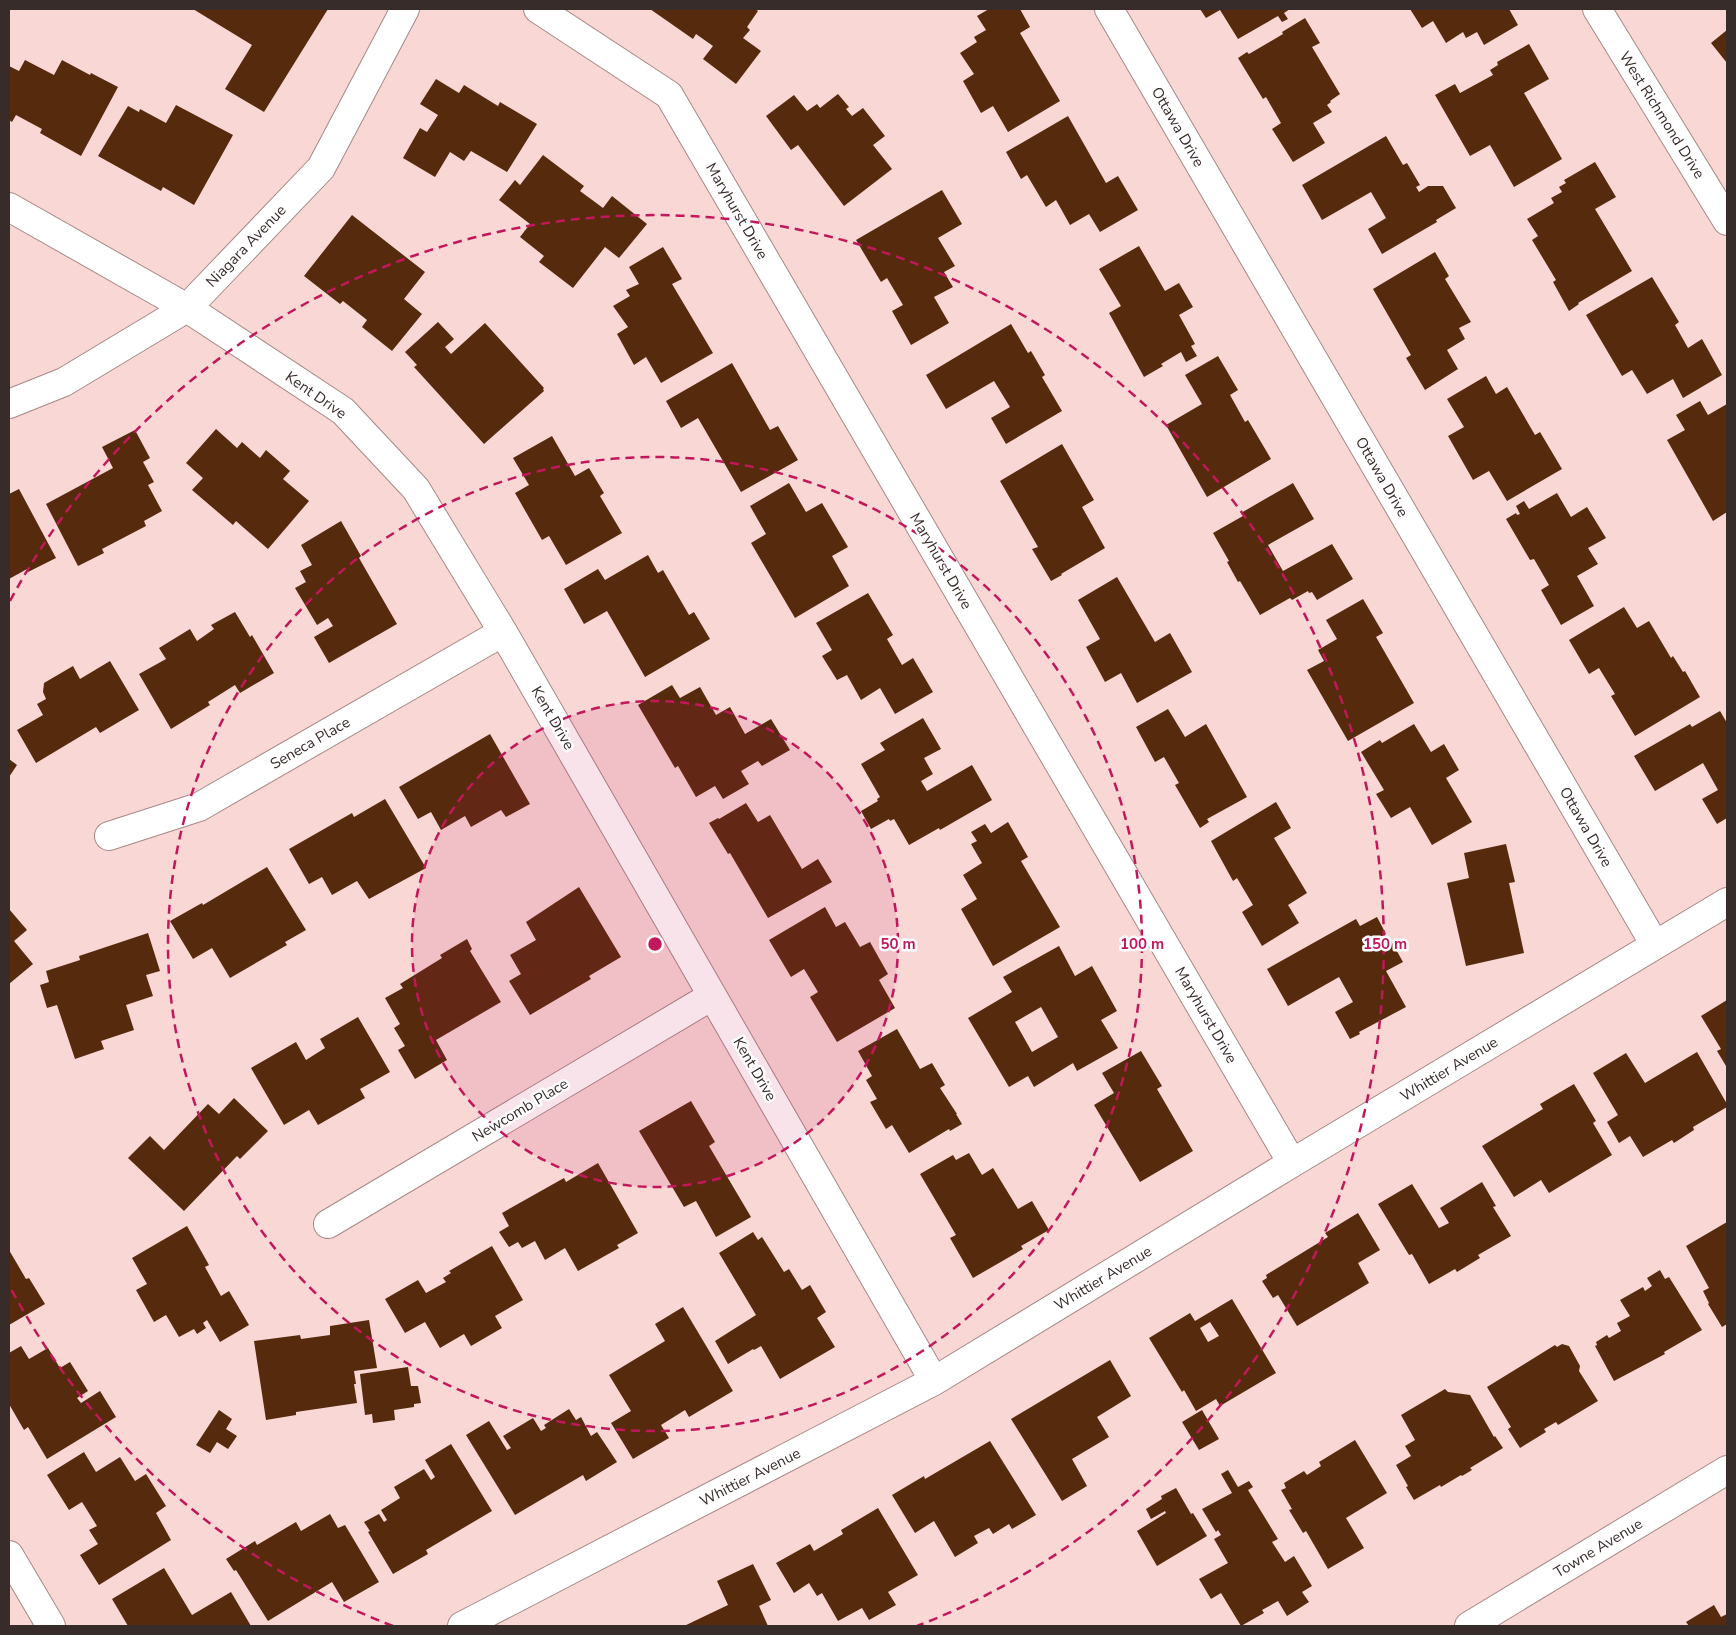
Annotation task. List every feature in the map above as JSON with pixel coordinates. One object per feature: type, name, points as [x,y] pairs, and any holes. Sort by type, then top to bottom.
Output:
[{"type":"street","name":"Niagara Avenue","points":[[9,404],[64,382],[187,308],[321,168],[405,9]]},
{"type":"street","name":"Maryhurst Drive","points":[[538,9],[669,96],[1292,1163]]},
{"type":"street","name":"Ottawa Drive","points":[[1109,9],[1655,945]]},
{"type":"street","name":"West Richmond Drive","points":[[1597,9],[1727,221]]},
{"type":"street","name":"Kent Drive","points":[[9,208],[187,308],[343,411],[416,489],[503,632],[934,1381]]},
{"type":"street","name":"Seneca Place","points":[[109,836],[199,806],[503,632]]},
{"type":"street","name":"Whittier Avenue","points":[[462,1626],[934,1381],[1292,1163],[1727,902]]},
{"type":"street","name":"Newcomb Place","points":[[328,1224],[712,996]]},
{"type":"street","name":"Towne Avenue","points":[[1469,1626],[1727,1470]]},
{"type":"street","points":[[9,1555],[51,1626]]},
{"type":"building","points":[[193,9],[328,9],[264,112],[225,89],[252,45]]},
{"type":"building","points":[[650,9],[755,9],[758,11],[747,27],[750,30],[743,38],[761,51],[736,84],[703,59],[713,46],[696,34],[693,39]]},
{"type":"building","points":[[989,9],[1020,9],[1030,27],[1020,33],[1060,101],[1008,132],[993,106],[981,113],[963,81],[974,74],[960,53],[977,42],[974,37],[986,30],[977,16]]},
{"type":"building","points":[[1200,9],[1290,9],[1284,13],[1288,19],[1282,22],[1278,16],[1238,39],[1220,10],[1206,18]]},
{"type":"building","points":[[1410,9],[1509,9],[1518,25],[1484,45],[1477,32],[1466,38],[1463,32],[1446,43],[1433,21],[1422,28]]},
{"type":"building","points":[[1305,18],[1320,43],[1312,47],[1340,94],[1327,105],[1332,112],[1313,123],[1325,143],[1293,162],[1272,129],[1281,123],[1266,97],[1263,99],[1238,58],[1247,52],[1249,54],[1283,34],[1282,32]]},
{"type":"building","points":[[1727,30],[1727,63],[1711,43]]},
{"type":"building","points":[[1529,44],[1549,79],[1524,93],[1562,159],[1514,187],[1490,145],[1470,156],[1435,95],[1455,84],[1460,93],[1493,75],[1490,70],[1498,65],[1497,62]]},
{"type":"building","points":[[25,60],[54,75],[62,60],[118,87],[81,156],[40,133],[42,129],[16,115],[12,122],[9,120],[9,66],[19,71]]},
{"type":"building","points":[[436,79],[459,93],[464,85],[498,106],[500,102],[537,124],[507,172],[471,151],[464,161],[450,152],[435,177],[403,158],[420,128],[427,132],[438,115],[420,104]]},
{"type":"building","points":[[838,94],[849,107],[846,109],[852,116],[863,108],[885,136],[873,145],[892,169],[844,206],[798,145],[791,150],[766,116],[794,95],[807,111],[817,104],[820,108]]},
{"type":"building","points":[[176,105],[233,135],[194,205],[163,187],[161,191],[98,156],[128,106],[139,112],[140,109],[166,123]]},
{"type":"building","points":[[1068,116],[1106,183],[1118,176],[1138,210],[1100,232],[1089,214],[1070,225],[1056,200],[1046,207],[1027,175],[1021,179],[1006,152]]},
{"type":"building","points":[[1386,136],[1403,165],[1407,163],[1420,185],[1416,187],[1419,192],[1428,186],[1443,186],[1456,208],[1436,220],[1437,222],[1382,254],[1368,229],[1386,218],[1371,192],[1322,220],[1302,185]]},
{"type":"building","points":[[543,155],[584,186],[580,191],[603,208],[612,196],[647,224],[619,258],[605,247],[573,288],[539,262],[544,256],[520,237],[530,224],[499,200],[515,180],[520,185]]},
{"type":"building","points":[[1595,162],[1616,197],[1595,209],[1632,271],[1578,303],[1569,311],[1553,282],[1556,280],[1532,240],[1538,236],[1527,219],[1554,203],[1551,198],[1562,192],[1559,187],[1566,183],[1564,180]]},
{"type":"building","points":[[942,190],[962,224],[938,238],[955,266],[944,272],[953,287],[934,297],[949,323],[911,345],[892,311],[903,305],[887,278],[881,282],[856,240]]},
{"type":"building","points":[[352,215],[425,272],[404,299],[422,314],[392,351],[362,327],[367,320],[343,301],[340,304],[304,276]]},
{"type":"building","points":[[1139,246],[1165,291],[1179,283],[1193,307],[1179,315],[1195,344],[1191,346],[1197,356],[1186,362],[1181,352],[1161,364],[1163,366],[1144,377],[1109,313],[1121,306],[1099,269]]},
{"type":"building","points":[[663,247],[682,279],[672,284],[713,353],[661,383],[646,357],[634,365],[617,334],[628,327],[613,306],[630,296],[626,290],[639,284],[629,267]]},
{"type":"building","points":[[1435,252],[1449,276],[1445,279],[1471,322],[1459,328],[1465,339],[1447,350],[1458,369],[1425,390],[1406,358],[1411,355],[1373,289]]},
{"type":"building","points":[[1652,277],[1679,322],[1675,325],[1688,348],[1702,339],[1722,375],[1683,398],[1673,379],[1647,394],[1632,370],[1622,376],[1586,315]]},
{"type":"building","points":[[438,322],[454,339],[445,347],[451,354],[485,323],[544,388],[544,391],[484,444],[414,367],[417,365],[405,352]]},
{"type":"building","points":[[1011,324],[1028,353],[1031,351],[1045,375],[1042,377],[1062,411],[1006,444],[991,418],[1010,407],[994,381],[946,409],[926,375]]},
{"type":"building","points":[[1218,356],[1238,390],[1230,395],[1245,422],[1248,420],[1271,459],[1207,497],[1166,425],[1202,404],[1185,375]]},
{"type":"building","points":[[732,363],[770,430],[778,426],[798,460],[741,492],[698,418],[681,428],[666,401]]},
{"type":"building","points":[[1486,376],[1496,394],[1507,387],[1535,435],[1540,432],[1562,469],[1507,501],[1489,471],[1473,480],[1448,436],[1464,427],[1447,399]]},
{"type":"building","points":[[1700,401],[1708,415],[1727,404],[1727,512],[1713,521],[1667,440],[1685,430],[1676,415]]},
{"type":"building","points":[[216,429],[237,448],[242,442],[260,458],[266,450],[290,471],[283,479],[309,501],[268,549],[236,521],[233,525],[192,490],[203,478],[186,463]]},
{"type":"building","points":[[135,430],[150,458],[143,462],[154,482],[148,485],[162,511],[144,521],[146,526],[102,549],[104,553],[78,566],[46,504],[113,468],[102,447]]},
{"type":"building","points":[[552,436],[575,476],[589,468],[604,493],[600,496],[622,533],[566,565],[549,536],[542,540],[515,493],[529,485],[513,458]]},
{"type":"building","points":[[1062,444],[1094,500],[1082,507],[1105,548],[1051,581],[1032,549],[1038,547],[1000,481]]},
{"type":"building","points":[[789,483],[806,512],[822,503],[848,547],[832,556],[849,586],[795,618],[751,543],[766,534],[750,506]]},
{"type":"building","points":[[1293,483],[1314,519],[1268,545],[1283,571],[1332,544],[1353,579],[1317,600],[1312,592],[1309,593],[1308,591],[1292,600],[1290,598],[1260,615],[1240,581],[1238,582],[1227,562],[1229,561],[1213,533],[1243,516],[1241,513]]},
{"type":"building","points":[[19,489],[56,558],[28,572],[27,569],[9,579],[9,494]]},
{"type":"building","points":[[1557,493],[1571,517],[1587,507],[1606,538],[1588,548],[1598,564],[1577,576],[1594,606],[1561,625],[1541,590],[1549,585],[1534,559],[1530,560],[1506,519],[1516,513],[1517,515],[1520,514],[1516,506],[1524,501],[1529,509]]},
{"type":"building","points":[[341,521],[361,556],[359,558],[397,624],[329,663],[314,637],[333,626],[328,618],[317,625],[295,588],[306,582],[300,571],[312,565],[301,545]]},
{"type":"building","points":[[648,555],[658,573],[663,570],[689,615],[694,612],[710,639],[645,677],[607,611],[584,624],[564,589],[598,569],[605,580]]},
{"type":"building","points":[[1117,577],[1155,642],[1170,633],[1192,672],[1137,703],[1121,673],[1105,682],[1086,647],[1100,639],[1078,600]]},
{"type":"building","points":[[868,593],[893,635],[887,639],[902,665],[913,658],[933,692],[895,714],[880,688],[861,700],[847,675],[837,680],[822,656],[832,650],[816,623]]},
{"type":"building","points":[[1363,599],[1383,633],[1376,637],[1414,703],[1348,741],[1307,670],[1324,661],[1318,650],[1337,639],[1326,620]]},
{"type":"building","points":[[1624,607],[1637,628],[1649,621],[1671,658],[1673,656],[1683,672],[1685,671],[1700,697],[1635,736],[1611,696],[1615,694],[1599,668],[1589,674],[1569,640]]},
{"type":"building","points":[[235,612],[250,637],[252,635],[274,673],[240,693],[235,685],[208,702],[210,705],[171,729],[139,674],[166,659],[159,648],[190,629],[197,641],[214,629],[211,625]]},
{"type":"building","points":[[110,661],[139,710],[100,733],[96,727],[36,763],[17,730],[43,715],[37,704],[46,699],[43,692],[44,683],[73,666],[80,679]]},
{"type":"building","points":[[672,685],[680,698],[700,687],[716,715],[730,707],[745,734],[771,719],[790,750],[762,766],[758,761],[741,771],[749,784],[723,799],[715,786],[696,797],[678,766],[675,768],[638,705]]},
{"type":"building","points":[[1168,709],[1185,737],[1206,724],[1247,797],[1207,819],[1209,822],[1200,828],[1175,785],[1179,783],[1164,757],[1155,762],[1136,727]]},
{"type":"building","points":[[1720,711],[1727,723],[1727,818],[1717,824],[1702,799],[1718,790],[1703,763],[1655,791],[1634,756],[1690,724],[1692,727]]},
{"type":"building","points":[[923,718],[941,749],[924,758],[933,774],[921,781],[927,791],[972,765],[992,800],[940,830],[939,828],[909,845],[894,819],[890,821],[889,819],[871,829],[861,811],[878,801],[877,799],[880,797],[861,764],[885,750],[880,743]]},
{"type":"building","points":[[1414,724],[1431,752],[1444,744],[1459,770],[1446,778],[1472,822],[1432,845],[1410,807],[1391,818],[1376,794],[1384,790],[1361,752],[1380,740],[1382,743]]},
{"type":"building","points":[[490,734],[530,804],[506,817],[501,810],[471,827],[465,816],[441,830],[431,812],[418,819],[399,787]]},
{"type":"building","points":[[9,759],[17,765],[9,777]]},
{"type":"building","points":[[385,799],[426,868],[369,899],[357,881],[332,895],[322,877],[309,884],[289,849],[352,813],[354,817]]},
{"type":"building","points":[[1276,802],[1291,828],[1274,838],[1307,893],[1288,905],[1299,923],[1262,946],[1242,912],[1253,905],[1237,878],[1233,881],[1211,841]]},
{"type":"building","points":[[746,803],[758,822],[770,815],[802,869],[818,859],[832,882],[768,918],[730,853],[728,854],[709,823]]},
{"type":"building","points":[[1008,822],[1028,857],[1021,861],[1060,927],[993,966],[961,909],[977,899],[963,875],[982,863],[971,844],[977,841],[971,832],[985,824],[991,833]]},
{"type":"building","points":[[1506,844],[1515,882],[1509,883],[1524,953],[1466,966],[1447,883],[1469,878],[1464,853]]},
{"type":"building","points":[[267,867],[306,930],[285,942],[287,945],[230,978],[212,948],[193,959],[170,921],[202,903],[203,905]]},
{"type":"building","points":[[579,887],[621,957],[589,976],[591,979],[530,1015],[509,981],[521,974],[510,955],[536,940],[526,922]]},
{"type":"building","points":[[825,907],[836,927],[845,922],[860,947],[870,942],[888,974],[879,980],[895,1008],[837,1042],[810,997],[818,992],[804,969],[791,977],[769,940]]},
{"type":"building","points":[[9,909],[27,930],[14,941],[33,964],[9,984]]},
{"type":"building","points":[[1377,917],[1386,934],[1370,943],[1372,948],[1390,939],[1403,962],[1386,971],[1406,1007],[1359,1032],[1360,1034],[1350,1039],[1335,1012],[1353,1002],[1339,977],[1288,1006],[1267,969],[1356,919],[1360,926]]},
{"type":"building","points":[[148,933],[160,971],[146,975],[153,996],[126,1005],[134,1030],[101,1041],[104,1049],[75,1059],[57,1005],[47,1008],[40,985],[49,982],[46,971],[80,960],[79,956]]},
{"type":"building","points":[[467,939],[472,949],[470,951],[501,1002],[436,1040],[447,1060],[415,1079],[398,1050],[405,1046],[394,1028],[400,1024],[385,998],[403,988],[400,984],[442,958],[440,955]]},
{"type":"building","points":[[1059,946],[1075,976],[1092,966],[1117,1011],[1101,1020],[1118,1048],[1077,1071],[1073,1063],[1034,1087],[1028,1076],[1009,1087],[968,1018],[1012,992],[1003,977]],"holes":[[[1041,1007],[1058,1037],[1032,1052],[1015,1022]]]},
{"type":"building","points":[[1727,1000],[1726,1066],[1717,1051],[1721,1049],[1701,1016]]},
{"type":"building","points":[[358,1017],[390,1072],[360,1089],[365,1098],[318,1125],[309,1110],[284,1125],[251,1068],[296,1042],[306,1060],[325,1048],[320,1039]]},
{"type":"building","points":[[897,1029],[920,1069],[932,1063],[945,1085],[940,1088],[962,1124],[950,1131],[949,1129],[909,1153],[892,1125],[886,1129],[870,1102],[877,1099],[866,1080],[872,1076],[858,1051]]},
{"type":"building","points":[[1141,1051],[1162,1086],[1157,1089],[1193,1151],[1140,1182],[1094,1105],[1114,1093],[1102,1073]]},
{"type":"building","points":[[1697,1052],[1727,1107],[1693,1127],[1694,1130],[1674,1143],[1672,1140],[1643,1157],[1630,1136],[1619,1143],[1607,1122],[1618,1115],[1593,1073],[1626,1053],[1645,1083]]},
{"type":"building","points":[[1574,1084],[1596,1121],[1593,1123],[1612,1155],[1549,1193],[1541,1180],[1514,1197],[1482,1146],[1543,1109],[1540,1104]]},
{"type":"building","points":[[234,1098],[268,1131],[240,1159],[237,1156],[184,1211],[128,1158],[150,1136],[164,1150],[208,1104],[219,1114]]},
{"type":"building","points":[[691,1101],[715,1142],[709,1146],[751,1217],[716,1237],[696,1201],[684,1207],[639,1131]]},
{"type":"building","points":[[969,1153],[982,1175],[993,1168],[1018,1209],[1032,1201],[1049,1230],[1021,1246],[1023,1249],[973,1278],[950,1238],[956,1235],[920,1174],[953,1155],[956,1160]]},
{"type":"building","points":[[598,1163],[638,1233],[617,1245],[619,1248],[578,1271],[565,1248],[545,1260],[535,1241],[522,1248],[518,1242],[509,1247],[499,1232],[509,1226],[502,1213],[564,1178],[566,1182]]},
{"type":"building","points":[[1482,1182],[1496,1206],[1493,1207],[1511,1236],[1478,1255],[1480,1258],[1457,1272],[1455,1269],[1429,1284],[1412,1254],[1409,1255],[1378,1204],[1412,1184],[1439,1228],[1449,1223],[1440,1208]]},
{"type":"building","points":[[1358,1213],[1380,1250],[1358,1263],[1369,1283],[1297,1326],[1278,1295],[1273,1298],[1262,1281],[1267,1278],[1266,1275],[1328,1237],[1325,1233]]},
{"type":"building","points":[[1727,1222],[1727,1324],[1722,1327],[1708,1304],[1703,1291],[1709,1288],[1686,1246]]},
{"type":"building","points":[[187,1226],[209,1265],[205,1267],[221,1296],[229,1291],[249,1325],[220,1342],[207,1320],[203,1323],[206,1328],[197,1334],[194,1329],[179,1337],[166,1315],[154,1322],[136,1290],[147,1284],[132,1258]]},
{"type":"building","points":[[753,1232],[758,1240],[762,1237],[784,1272],[789,1269],[802,1290],[810,1285],[826,1312],[817,1318],[835,1347],[780,1379],[761,1346],[728,1364],[715,1341],[756,1315],[719,1253]]},
{"type":"building","points":[[492,1246],[523,1300],[495,1316],[502,1328],[471,1346],[464,1334],[440,1348],[425,1322],[405,1333],[385,1299],[418,1280],[426,1293],[446,1282],[443,1278],[451,1273],[449,1271]]},
{"type":"building","points":[[9,1250],[26,1279],[29,1278],[45,1304],[9,1325]]},
{"type":"building","points":[[1660,1270],[1665,1279],[1669,1277],[1702,1330],[1664,1352],[1665,1354],[1614,1381],[1595,1346],[1597,1345],[1596,1342],[1607,1335],[1609,1338],[1621,1331],[1617,1323],[1630,1316],[1620,1300],[1643,1287],[1645,1291],[1652,1286],[1647,1278]]},
{"type":"building","points":[[1232,1299],[1276,1373],[1220,1406],[1216,1399],[1196,1411],[1149,1338],[1190,1313],[1195,1321]],"holes":[[[1210,1322],[1219,1336],[1208,1342],[1200,1328]]]},
{"type":"building","points":[[683,1307],[733,1391],[689,1417],[685,1410],[661,1425],[669,1438],[633,1459],[611,1423],[631,1411],[609,1375],[665,1341],[655,1324]]},
{"type":"building","points":[[369,1320],[377,1368],[354,1371],[357,1403],[296,1412],[296,1415],[266,1420],[254,1341],[300,1335],[301,1339],[330,1335],[330,1326]]},
{"type":"building","points":[[1562,1344],[1569,1346],[1580,1366],[1579,1371],[1598,1401],[1558,1425],[1556,1422],[1544,1429],[1546,1432],[1520,1448],[1508,1429],[1511,1427],[1487,1387],[1555,1345],[1557,1347]]},
{"type":"building","points":[[21,1346],[29,1359],[48,1348],[60,1368],[70,1362],[88,1391],[77,1398],[81,1403],[100,1391],[116,1417],[47,1459],[28,1427],[24,1430],[9,1404],[9,1353]]},
{"type":"building","points":[[1110,1360],[1131,1396],[1097,1417],[1109,1437],[1072,1459],[1087,1486],[1062,1501],[1011,1419]]},
{"type":"building","points":[[408,1367],[411,1386],[418,1386],[421,1403],[414,1404],[414,1407],[394,1410],[395,1420],[373,1423],[372,1414],[365,1415],[360,1374]]},
{"type":"building","points":[[1445,1389],[1448,1392],[1470,1395],[1494,1437],[1503,1448],[1470,1468],[1472,1470],[1462,1476],[1441,1487],[1440,1485],[1414,1500],[1396,1465],[1411,1456],[1405,1446],[1415,1440],[1401,1415]]},
{"type":"building","points":[[569,1409],[576,1420],[581,1417],[591,1436],[597,1432],[617,1462],[586,1481],[583,1475],[515,1515],[466,1435],[489,1421],[507,1450],[511,1448],[503,1436],[533,1418],[541,1431],[546,1428],[544,1425]]},
{"type":"building","points":[[219,1410],[232,1419],[226,1429],[237,1436],[228,1449],[217,1442],[210,1453],[196,1445]]},
{"type":"building","points":[[1202,1410],[1219,1439],[1199,1450],[1182,1422]]},
{"type":"building","points":[[1355,1440],[1387,1493],[1346,1518],[1364,1548],[1328,1569],[1306,1531],[1303,1533],[1289,1510],[1292,1509],[1281,1490],[1286,1488],[1284,1483],[1304,1471],[1307,1475],[1321,1466],[1319,1462]]},
{"type":"building","points":[[990,1441],[1036,1515],[1012,1529],[1009,1524],[993,1534],[989,1528],[974,1536],[978,1543],[955,1557],[934,1521],[915,1533],[892,1495],[924,1476],[925,1479]]},
{"type":"building","points":[[451,1444],[492,1511],[426,1550],[428,1554],[393,1574],[364,1522],[379,1514],[384,1522],[387,1520],[381,1510],[400,1498],[394,1487],[424,1469],[431,1480],[435,1477],[425,1460]]},
{"type":"building","points":[[84,1452],[96,1472],[120,1457],[135,1481],[146,1474],[166,1506],[156,1513],[171,1540],[99,1585],[80,1555],[98,1544],[89,1530],[97,1526],[82,1502],[69,1510],[47,1475]]},
{"type":"building","points":[[1228,1470],[1238,1487],[1249,1481],[1253,1487],[1248,1490],[1278,1539],[1272,1542],[1285,1562],[1294,1556],[1312,1586],[1302,1592],[1309,1602],[1287,1616],[1278,1601],[1262,1610],[1264,1613],[1241,1626],[1221,1593],[1211,1599],[1199,1579],[1228,1563],[1214,1539],[1221,1535],[1218,1530],[1216,1532],[1202,1509],[1232,1493],[1221,1474]]},
{"type":"building","points":[[1176,1488],[1191,1514],[1193,1513],[1207,1536],[1157,1566],[1137,1531],[1166,1513],[1165,1511],[1151,1519],[1146,1509],[1162,1499],[1161,1496]]},
{"type":"building","points":[[878,1508],[918,1575],[888,1592],[896,1605],[869,1620],[862,1608],[838,1621],[822,1593],[817,1596],[809,1583],[794,1593],[776,1563],[810,1544],[814,1551],[843,1534],[841,1530]]},
{"type":"building","points":[[330,1514],[338,1528],[345,1525],[379,1582],[344,1602],[332,1582],[268,1621],[236,1570],[234,1571],[226,1559],[255,1541],[257,1545],[296,1522],[301,1531]]},
{"type":"building","points":[[753,1564],[771,1600],[759,1606],[768,1626],[684,1626],[728,1605],[717,1581]]},
{"type":"building","points":[[164,1568],[192,1615],[231,1592],[251,1626],[128,1626],[112,1599]]},
{"type":"building","points":[[1714,1605],[1721,1617],[1727,1614],[1727,1626],[1689,1626],[1686,1622]]}]
